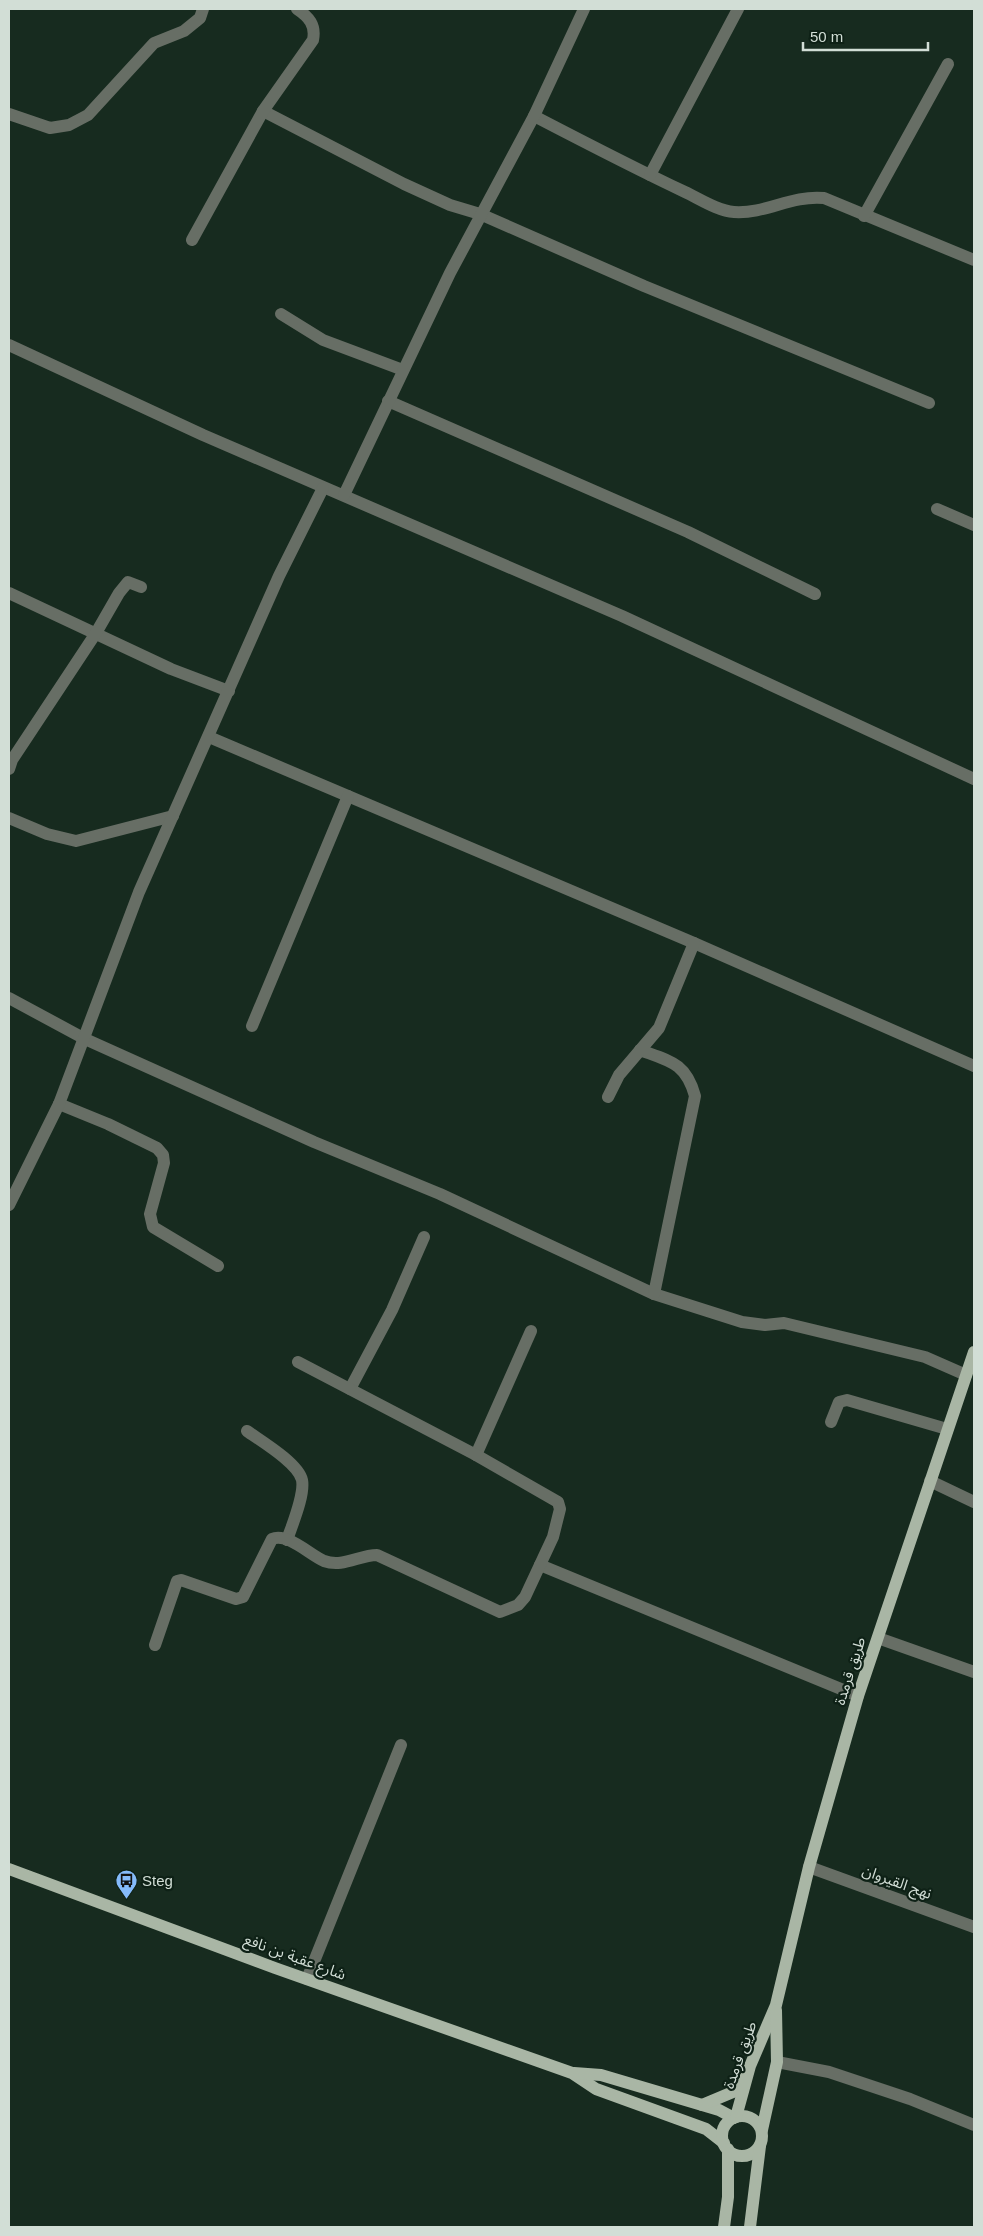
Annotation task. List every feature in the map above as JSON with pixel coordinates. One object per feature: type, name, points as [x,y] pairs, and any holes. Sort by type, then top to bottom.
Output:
[{"type":"main road","name":"طريق قرمدة","points":[[724,2227],[728,2197],[726,2146],[723,2130],[735,2117],[750,2066],[776,2005],[809,1867],[858,1696],[974,1352]]},
{"type":"main road","name":"شارع عقبة بن نافع","points":[[10,1872],[572,2073],[596,2089],[675,2116],[706,2129],[726,2146]]},
{"type":"main road","name":"طريق قرمدة","points":[[750,2227],[762,2130],[776,2062],[776,2005]]},
{"type":"main road","points":[[702,2105],[733,2092],[750,2066]]},
{"type":"main road","name":"شارع عقبة بن نافع","points":[[572,2073],[601,2075],[702,2105],[735,2117]]},
{"type":"main road","points":[[735,2117],[751,2118],[762,2130]]},
{"type":"main road","points":[[726,2146],[735,2154],[743,2156],[754,2152],[760,2146]]},
{"type":"street","points":[[9,114],[50,128],[69,125],[88,115],[154,44],[184,31],[200,18],[204,9]]},
{"type":"street","points":[[192,240],[263,111],[313,40],[315,33],[313,24],[297,9]]},
{"type":"street","points":[[344,495],[480,214],[534,116],[584,9]]},
{"type":"street","points":[[650,175],[738,9]]},
{"type":"street","points":[[864,216],[948,64]]},
{"type":"street","points":[[263,111],[404,184],[450,205],[480,214],[644,286],[928,402]]},
{"type":"street","points":[[534,116],[650,175],[732,212],[754,212],[791,199],[808,196],[824,198],[974,260]]},
{"type":"street","points":[[282,314],[323,340],[403,370]]},
{"type":"street","points":[[9,345],[86,382],[323,488],[344,495],[622,616],[974,779]]},
{"type":"street","points":[[388,401],[688,532],[815,594]]},
{"type":"street","points":[[9,1205],[59,1104],[139,892],[279,576],[323,488]]},
{"type":"street","points":[[937,509],[974,525]]},
{"type":"street","points":[[9,768],[23,743],[96,633],[118,592],[128,582],[141,587]]},
{"type":"street","points":[[9,592],[172,669],[228,691]]},
{"type":"street","points":[[209,737],[694,943],[974,1066]]},
{"type":"street","points":[[252,1026],[348,796]]},
{"type":"street","points":[[9,818],[47,834],[76,840],[173,816]]},
{"type":"street","points":[[608,1097],[618,1075],[652,1038],[665,1016],[694,943]]},
{"type":"street","points":[[9,998],[85,1039],[314,1142],[440,1194],[654,1294],[742,1322],[764,1325],[784,1323],[925,1357],[966,1375]]},
{"type":"street","points":[[640,1050],[677,1064],[690,1079],[695,1096],[654,1294]]},
{"type":"street","points":[[59,1104],[108,1124],[157,1148],[163,1155],[164,1163],[150,1214],[153,1227],[218,1266]]},
{"type":"street","points":[[350,1389],[392,1310],[424,1237]]},
{"type":"street","points":[[476,1455],[531,1331]]},
{"type":"street","points":[[155,1645],[177,1581],[181,1580],[236,1598],[243,1597],[272,1540],[276,1538],[287,1540],[334,1564],[367,1555],[377,1555],[500,1612],[518,1605],[526,1596],[558,1519],[560,1509],[558,1502],[476,1455],[298,1362]]},
{"type":"street","points":[[831,1422],[839,1402],[847,1400],[947,1429]]},
{"type":"street","points":[[247,1431],[293,1466],[302,1479],[302,1488],[287,1540]]},
{"type":"street","points":[[930,1481],[974,1502]]},
{"type":"street","points":[[540,1565],[858,1696]]},
{"type":"street","points":[[878,1638],[974,1672]]},
{"type":"street","points":[[307,1979],[401,1745]]},
{"type":"street","name":"نهج القيروان","points":[[809,1867],[974,1927]]},
{"type":"street","points":[[776,2062],[828,2072],[910,2100],[974,2126]]},
{"type":"place","name":"Steg","points":[[126,1900]]}]
